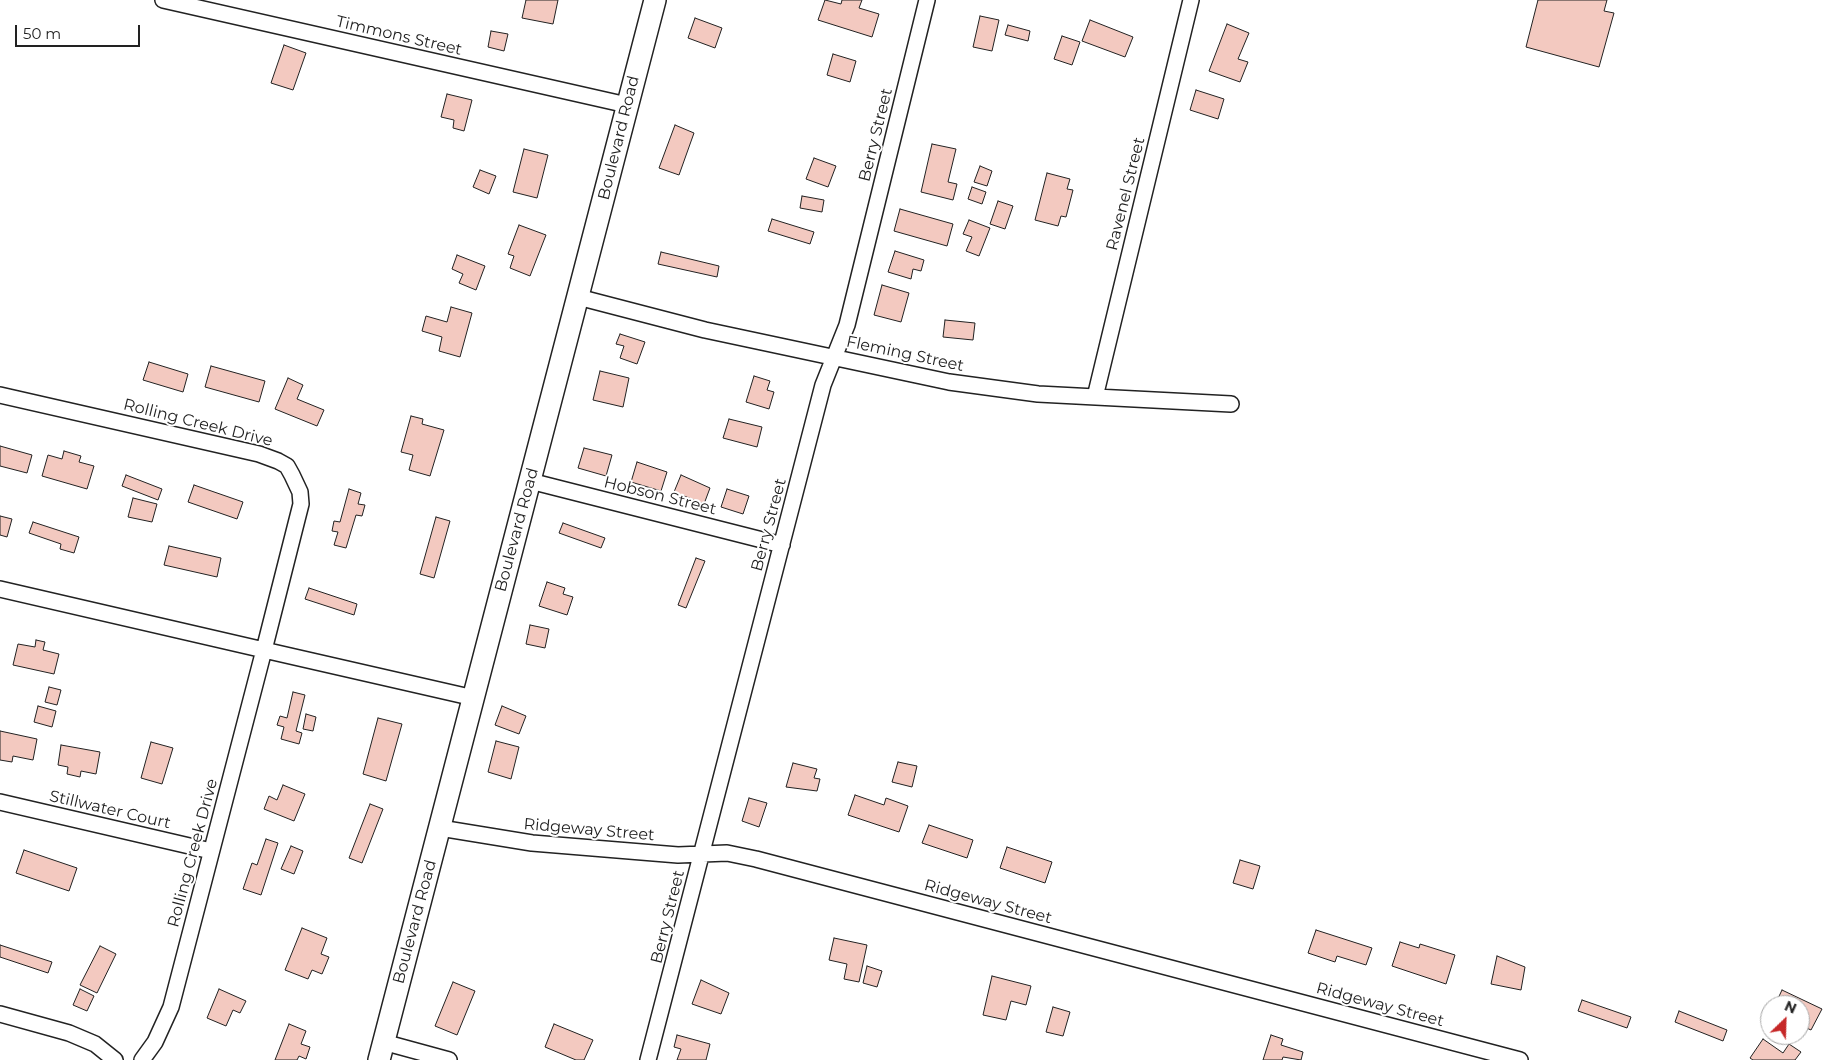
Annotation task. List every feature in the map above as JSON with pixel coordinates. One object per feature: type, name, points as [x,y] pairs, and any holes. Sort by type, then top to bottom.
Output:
[{"type":"street","name":"Timmons Street","points":[[163,0],[627,105]]},
{"type":"street","name":"Boulevard Road","points":[[381,1051],[655,0]]},
{"type":"street","name":"Berry Street","points":[[648,1060],[823,385],[847,325],[927,0]]},
{"type":"street","name":"Ravenel Street","points":[[1095,397],[1191,0]]},
{"type":"street","name":"Fleming Street","points":[[578,297],[706,330],[990,389],[1231,404]]},
{"type":"street","name":"Rolling Creek Drive","points":[[0,395],[259,454],[286,466],[300,492],[301,504],[171,1007],[155,1042],[142,1060]]},
{"type":"street","name":"Hobson Street","points":[[530,481],[782,545]]},
{"type":"street","points":[[0,589],[474,698]]},
{"type":"street","name":"Stillwater Court","points":[[0,802],[211,851]]},
{"type":"street","name":"Ridgeway Street","points":[[440,828],[532,843],[668,855],[727,854],[810,872],[1520,1060]]},
{"type":"street","points":[[0,1014],[69,1033],[96,1044],[115,1060]]},
{"type":"street","points":[[381,1051],[449,1060]]},
{"type":"building","points":[[526,0],[558,0],[553,24],[522,18]]},
{"type":"building","points":[[825,0],[841,4],[842,0],[862,0],[859,8],[879,14],[872,37],[818,20]]},
{"type":"building","points":[[1538,0],[1607,0],[1604,11],[1614,13],[1599,67],[1526,47]]},
{"type":"building","points":[[980,16],[999,20],[992,51],[973,47]]},
{"type":"building","points":[[695,18],[722,28],[715,48],[688,38]]},
{"type":"building","points":[[1090,20],[1133,37],[1125,57],[1082,41]]},
{"type":"building","points":[[1227,24],[1249,33],[1238,59],[1248,62],[1240,82],[1209,71]]},
{"type":"building","points":[[1008,25],[1030,31],[1028,41],[1005,35]]},
{"type":"building","points":[[491,31],[508,34],[504,51],[488,47]]},
{"type":"building","points":[[1062,36],[1080,42],[1072,65],[1054,59]]},
{"type":"building","points":[[284,45],[306,53],[293,90],[271,83]]},
{"type":"building","points":[[833,54],[856,61],[850,82],[827,75]]},
{"type":"building","points":[[1196,90],[1224,99],[1218,119],[1190,110]]},
{"type":"building","points":[[447,94],[472,100],[464,131],[453,128],[454,120],[441,117]]},
{"type":"building","points":[[675,125],[694,133],[679,175],[659,168]]},
{"type":"building","points":[[932,144],[956,149],[948,182],[957,184],[953,200],[921,192]]},
{"type":"building","points":[[524,149],[548,155],[537,198],[513,192]]},
{"type":"building","points":[[814,158],[836,166],[828,187],[806,179]]},
{"type":"building","points":[[980,166],[992,171],[987,186],[974,182]]},
{"type":"building","points":[[480,170],[496,176],[489,194],[473,187]]},
{"type":"building","points":[[1047,173],[1070,179],[1067,189],[1073,190],[1066,217],[1061,216],[1058,226],[1035,220]]},
{"type":"building","points":[[972,187],[986,192],[982,204],[968,199]]},
{"type":"building","points":[[802,196],[824,200],[822,212],[800,208]]},
{"type":"building","points":[[998,201],[1013,206],[1005,229],[990,224]]},
{"type":"building","points":[[900,209],[953,224],[947,246],[894,231]]},
{"type":"building","points":[[772,219],[814,232],[810,244],[768,231]]},
{"type":"building","points":[[969,220],[990,228],[979,256],[966,251],[972,237],[963,234]]},
{"type":"building","points":[[519,225],[546,235],[530,276],[510,268],[514,256],[508,254]]},
{"type":"building","points":[[895,251],[924,260],[921,271],[913,269],[911,279],[888,272]]},
{"type":"building","points":[[661,252],[719,266],[717,277],[658,264]]},
{"type":"building","points":[[457,255],[485,266],[476,290],[459,283],[463,274],[452,269]]},
{"type":"building","points":[[882,285],[909,293],[901,322],[874,315]]},
{"type":"building","points":[[451,307],[472,313],[460,357],[439,351],[442,337],[422,331],[426,316],[447,322]]},
{"type":"building","points":[[945,320],[975,323],[973,340],[943,337]]},
{"type":"building","points":[[620,334],[645,342],[637,364],[620,358],[624,346],[616,344]]},
{"type":"building","points":[[149,362],[188,374],[183,392],[143,380]]},
{"type":"building","points":[[211,366],[265,381],[259,402],[205,387]]},
{"type":"building","points":[[600,371],[629,378],[623,407],[593,400]]},
{"type":"building","points":[[754,376],[770,381],[767,390],[774,392],[769,409],[746,402]]},
{"type":"building","points":[[288,378],[303,385],[297,399],[324,410],[317,426],[275,409]]},
{"type":"building","points":[[411,416],[423,419],[422,424],[444,430],[430,476],[409,470],[413,455],[401,452]]},
{"type":"building","points":[[729,419],[762,427],[757,447],[723,438]]},
{"type":"building","points":[[0,446],[32,455],[27,473],[0,466]]},
{"type":"building","points":[[584,448],[612,455],[606,476],[578,468]]},
{"type":"building","points":[[64,451],[81,456],[79,462],[94,466],[87,489],[42,476],[48,455],[62,459]]},
{"type":"building","points":[[637,462],[667,472],[661,491],[631,482]]},
{"type":"building","points":[[126,475],[162,489],[158,500],[122,486]]},
{"type":"building","points":[[681,475],[710,488],[704,504],[674,492]]},
{"type":"building","points":[[194,485],[243,502],[237,519],[188,502]]},
{"type":"building","points":[[349,489],[361,493],[358,504],[365,505],[362,516],[356,515],[346,548],[334,545],[338,532],[332,531],[334,521],[340,522]]},
{"type":"building","points":[[727,489],[749,496],[743,514],[721,507]]},
{"type":"building","points":[[133,498],[157,504],[152,522],[128,517]]},
{"type":"building","points":[[0,516],[12,519],[7,537],[0,535]]},
{"type":"building","points":[[436,517],[450,521],[434,578],[420,574]]},
{"type":"building","points":[[33,522],[79,537],[74,553],[60,549],[61,544],[29,533]]},
{"type":"building","points":[[563,523],[605,538],[601,548],[559,533]]},
{"type":"building","points":[[169,546],[221,558],[217,577],[164,565]]},
{"type":"building","points":[[696,558],[705,561],[686,608],[678,605]]},
{"type":"building","points":[[547,582],[565,588],[563,594],[573,597],[567,615],[539,606]]},
{"type":"building","points":[[309,588],[357,604],[354,615],[305,599]]},
{"type":"building","points":[[530,625],[549,629],[545,648],[526,644]]},
{"type":"building","points":[[36,640],[45,642],[43,650],[59,654],[54,674],[13,665],[18,644],[35,647]]},
{"type":"building","points":[[49,687],[61,690],[57,705],[45,702]]},
{"type":"building","points":[[293,692],[305,695],[296,731],[302,733],[299,744],[281,739],[284,727],[277,725],[280,716],[287,718]]},
{"type":"building","points":[[38,706],[56,711],[52,727],[34,722]]},
{"type":"building","points":[[502,706],[526,716],[519,734],[495,725]]},
{"type":"building","points":[[306,714],[316,717],[313,731],[303,729]]},
{"type":"building","points":[[378,718],[402,724],[386,781],[363,774]]},
{"type":"building","points":[[0,731],[37,739],[33,760],[13,756],[12,762],[0,760]]},
{"type":"building","points":[[496,741],[519,747],[511,779],[488,772]]},
{"type":"building","points":[[151,742],[173,748],[162,784],[141,778]]},
{"type":"building","points":[[61,745],[100,752],[96,774],[81,771],[80,777],[67,774],[68,767],[58,765]]},
{"type":"building","points":[[898,762],[917,766],[912,787],[892,782]]},
{"type":"building","points":[[793,763],[817,769],[814,778],[820,779],[817,791],[786,787]]},
{"type":"building","points":[[283,785],[305,794],[294,821],[264,809],[269,796],[277,800]]},
{"type":"building","points":[[855,795],[884,805],[886,798],[908,806],[899,832],[848,815]]},
{"type":"building","points":[[749,798],[767,803],[759,827],[742,821]]},
{"type":"building","points":[[370,804],[383,809],[362,863],[349,858]]},
{"type":"building","points":[[929,825],[973,840],[967,858],[922,843]]},
{"type":"building","points":[[266,839],[278,843],[261,895],[243,889],[252,863],[257,865]]},
{"type":"building","points":[[291,846],[303,851],[294,874],[281,869]]},
{"type":"building","points":[[1007,847],[1052,862],[1045,883],[1000,868]]},
{"type":"building","points":[[24,850],[77,868],[69,891],[16,873]]},
{"type":"building","points":[[1240,860],[1260,866],[1253,889],[1233,883]]},
{"type":"building","points":[[302,928],[327,938],[321,954],[329,957],[322,974],[312,970],[308,979],[285,970]]},
{"type":"building","points":[[1316,930],[1372,948],[1366,965],[1337,956],[1335,962],[1308,953]]},
{"type":"building","points":[[834,938],[867,945],[859,982],[844,979],[847,964],[829,960]]},
{"type":"building","points":[[1400,942],[1419,948],[1420,944],[1455,955],[1446,984],[1392,966]]},
{"type":"building","points":[[0,945],[52,962],[48,973],[0,957]]},
{"type":"building","points":[[100,946],[116,954],[97,993],[80,985]]},
{"type":"building","points":[[1497,956],[1525,967],[1521,990],[1491,984]]},
{"type":"building","points":[[867,966],[882,971],[877,987],[863,983]]},
{"type":"building","points":[[992,976],[1031,986],[1026,1005],[1011,1001],[1006,1020],[983,1015]]},
{"type":"building","points":[[701,980],[729,993],[721,1014],[692,1004]]},
{"type":"building","points":[[453,982],[475,991],[457,1035],[435,1026]]},
{"type":"building","points":[[80,989],[94,996],[87,1011],[73,1005]]},
{"type":"building","points":[[219,989],[246,1001],[240,1013],[233,1010],[226,1026],[207,1018]]},
{"type":"building","points":[[1782,990],[1793,995],[1780,995]]},
{"type":"building","points":[[1582,1000],[1631,1017],[1627,1028],[1578,1011]]},
{"type":"building","points":[[1810,1003],[1822,1009],[1810,1030]]},
{"type":"building","points":[[1053,1007],[1070,1012],[1063,1036],[1046,1032]]},
{"type":"building","points":[[1679,1011],[1727,1030],[1723,1041],[1675,1022]]},
{"type":"building","points":[[289,1024],[306,1031],[301,1044],[310,1047],[306,1059],[299,1056],[297,1060],[275,1060]]},
{"type":"building","points":[[554,1024],[593,1040],[584,1060],[576,1060],[545,1047]]},
{"type":"building","points":[[677,1035],[710,1044],[706,1060],[677,1060],[681,1049],[674,1047]]},
{"type":"building","points":[[1271,1035],[1283,1039],[1281,1045],[1303,1052],[1301,1060],[1283,1057],[1282,1060],[1263,1060]]},
{"type":"building","points":[[1760,1043],[1760,1045],[1772,1045],[1783,1053],[1788,1045],[1790,1045],[1801,1052],[1795,1060],[1753,1060],[1750,1058]]}]
